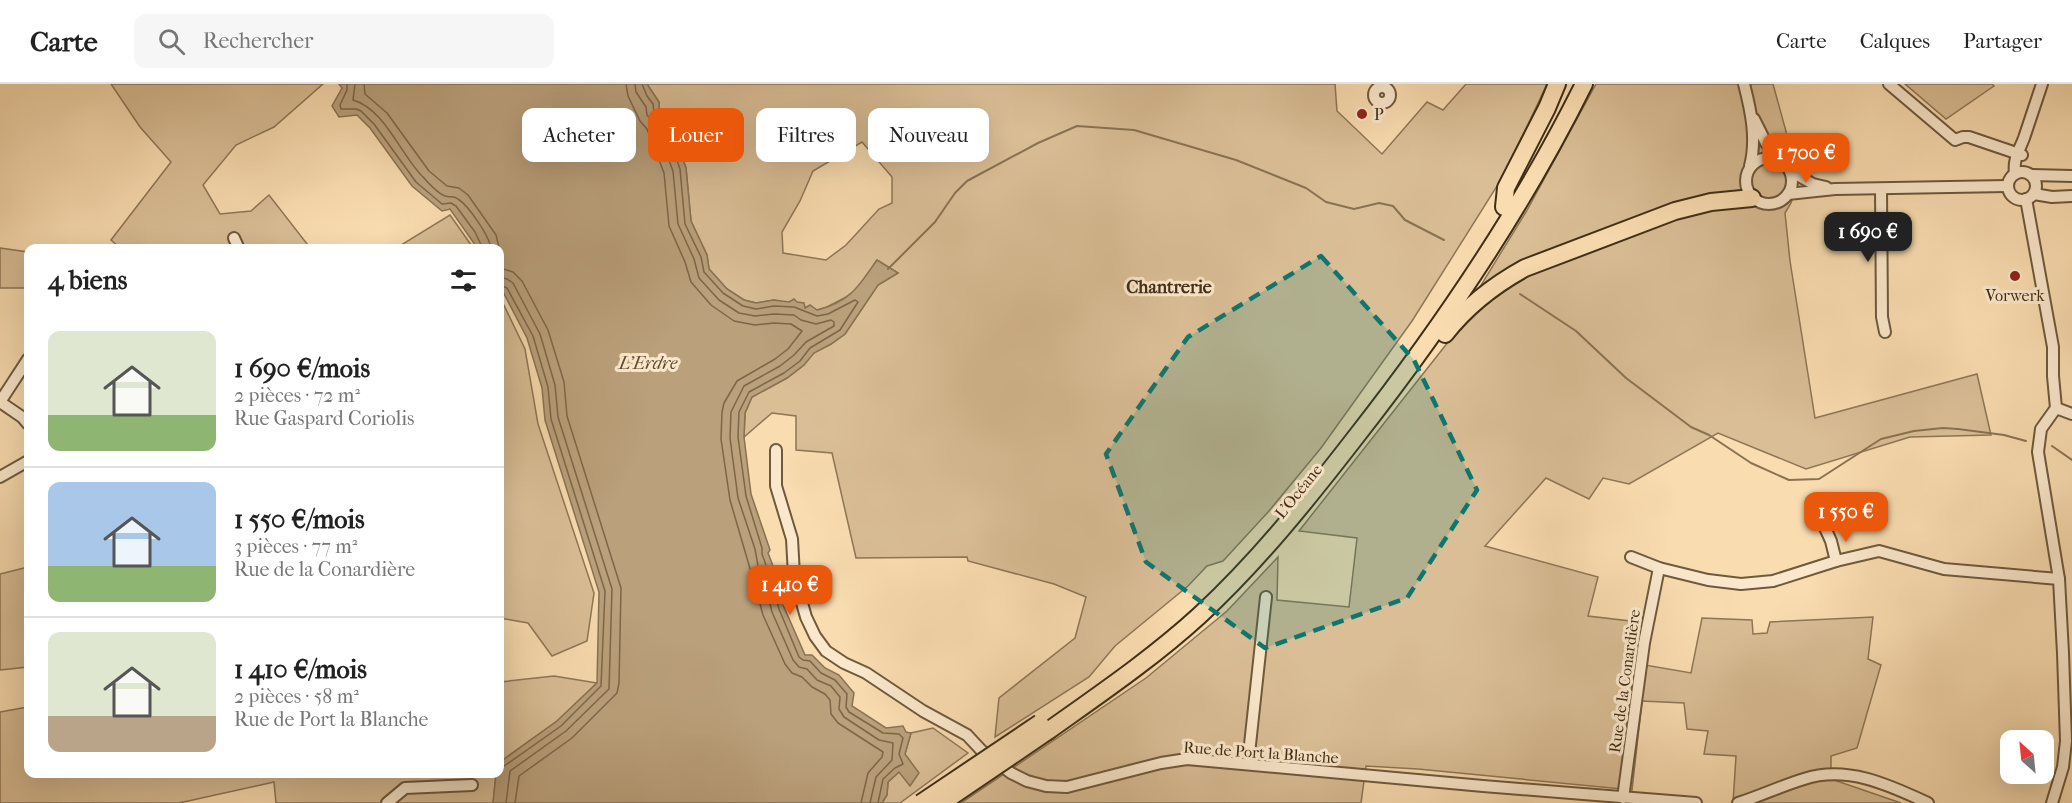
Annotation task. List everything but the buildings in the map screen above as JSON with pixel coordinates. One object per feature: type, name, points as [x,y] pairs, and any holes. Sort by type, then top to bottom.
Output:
[{"type":"highway","points":[[1504,207],[1506,188],[1557,84]]},
{"type":"highway","name":"L’Océane","points":[[942,803],[1044,727],[1169,627],[1247,552],[1304,484],[1405,355],[1462,274],[1504,207],[1571,84]]},
{"type":"highway","name":"L’Océane","points":[[921,803],[1044,727],[1159,650],[1233,582],[1290,519],[1403,376],[1449,313],[1537,173],[1584,84]]},
{"type":"highway","points":[[1403,376],[1420,366],[1448,330],[1476,301],[1499,283],[1525,268],[1675,211],[1730,199],[1752,198]]},
{"type":"street","points":[[1744,84],[1751,113],[1753,152],[1745,182],[1747,190],[1752,198],[1761,203],[1772,204],[1782,200],[1788,194],[1792,182],[1790,171]]},
{"type":"street","points":[[1889,84],[1955,140],[1969,137],[2019,154]]},
{"type":"street","points":[[2042,84],[2019,154],[2024,174],[2036,186],[2030,197],[2053,347],[2056,408],[2042,429],[2038,452],[2059,579],[2066,741],[2063,767],[2052,803]]},
{"type":"street","points":[[1751,113],[1766,143],[1790,171],[1813,184],[1835,189]]},
{"type":"street","points":[[1750,167],[1763,158],[1778,159]]},
{"type":"street","points":[[2072,176],[2024,174],[2009,179],[2007,186],[2016,199],[2072,196]]},
{"type":"street","points":[[1788,194],[1835,189],[2007,186]]},
{"type":"street","points":[[1881,189],[1882,317],[1885,332]]},
{"type":"street","points":[[234,238],[237,244]]},
{"type":"street","points":[[24,365],[0,402],[24,419]]},
{"type":"street","points":[[2056,408],[2072,414]]},
{"type":"street","name":"Rue de Port la Blanche","points":[[776,450],[776,486],[790,533],[799,598],[806,617],[826,651],[966,735],[1011,773],[1027,781],[1046,786],[1067,787],[1161,763],[1187,759],[1650,802],[1696,803]]},
{"type":"street","points":[[0,477],[24,463]]},
{"type":"street","points":[[1817,510],[1831,541],[1836,561]]},
{"type":"street","points":[[1631,557],[1659,568],[1708,580],[1741,584],[1773,580],[1879,551],[1944,569],[2059,579]]},
{"type":"street","name":"Rue de la Conardière","points":[[1623,798],[1644,643],[1659,568]]},
{"type":"street","points":[[1248,763],[1266,597]]},
{"type":"street","points":[[1738,803],[1805,778],[1848,774],[1889,786],[1928,803]]},
{"type":"street","points":[[387,803],[405,788],[472,785]]},
{"type":"highlighted area","points":[[1321,256],[1414,360],[1477,490],[1407,598],[1265,648],[1146,562],[1106,454],[1188,337]]},
{"type":"shaded area","points":[[111,84],[323,84],[274,127],[236,145],[203,185],[220,214],[251,211],[269,195],[307,244],[115,244],[111,240],[171,162],[140,127]]},
{"type":"shaded area","points":[[647,84],[1335,84],[1337,111],[1382,154],[1427,102],[1443,110],[1466,84],[1547,84],[1504,175],[1412,321],[1321,448],[1269,511],[1223,561],[1207,566],[1188,586],[1115,646],[1089,677],[995,737],[999,698],[1075,638],[1086,597],[1054,584],[968,561],[967,557],[856,558],[832,453],[796,450],[796,416],[772,413],[744,437],[745,413],[752,397],[787,378],[804,365],[813,353],[845,334],[878,285],[898,273],[877,260],[854,293],[817,310],[774,300],[756,303],[744,300],[727,289],[709,269],[707,255],[691,221],[684,162],[744,162],[744,108],[659,108],[659,102]],"holes":[[[756,108],[856,108],[856,146],[862,142],[868,149],[868,108],[989,108],[989,162],[879,162],[892,177],[892,203],[879,209],[846,245],[826,260],[783,253],[782,232],[800,201],[813,171],[828,162],[756,162]]]},
{"type":"shaded area","points":[[1596,84],[1773,84],[1790,146],[1797,162],[1798,184],[1785,213],[1790,261],[1815,418],[1977,374],[1991,435],[1910,437],[1806,469],[1718,433],[1629,484],[1603,478],[1589,499],[1546,478],[1485,546],[1598,577],[1588,616],[1639,622],[1633,663],[1691,673],[1702,618],[1752,620],[1753,634],[1767,633],[1770,622],[1873,617],[1868,659],[1881,665],[1857,748],[1831,756],[1831,779],[1901,803],[1733,803],[1736,756],[1704,754],[1708,731],[1687,729],[1684,703],[1642,701],[1632,790],[1366,766],[1361,803],[961,803],[1146,678],[1227,611],[1278,557],[1277,600],[1349,607],[1357,538],[1299,531],[1456,332],[1478,290],[1526,212]]},
{"type":"shaded area","points":[[1905,84],[1992,84],[1994,86],[1946,119]]},
{"type":"shaded area","points":[[450,215],[470,244],[403,244]]},
{"type":"shaded area","points":[[0,248],[24,251],[24,288],[0,288]]},
{"type":"shaded area","points":[[504,305],[525,349],[538,424],[594,593],[587,641],[552,656],[528,623],[504,619]]},
{"type":"shaded area","points":[[24,568],[24,667],[0,670],[0,574]]},
{"type":"shaded area","points":[[554,676],[597,683],[557,721],[504,759],[504,682]]},
{"type":"shaded area","points":[[24,708],[24,778],[496,778],[493,803],[276,803],[274,782],[179,803],[0,803],[0,712]]},
{"type":"shaded area","points":[[933,728],[968,753],[900,803],[882,803],[887,795],[888,782],[900,771],[911,733]]},
{"type":"water","name":"L'Erdre","points":[[339,84],[647,84],[659,102],[659,108],[648,108],[648,162],[684,162],[691,221],[707,255],[709,269],[727,289],[744,300],[756,303],[774,300],[789,302],[794,299],[804,303],[805,308],[810,305],[817,310],[846,298],[859,285],[877,260],[898,273],[878,285],[845,334],[814,353],[804,365],[787,378],[752,397],[745,413],[744,437],[751,494],[770,550],[768,553],[773,566],[775,584],[779,585],[784,607],[805,655],[812,655],[825,668],[839,675],[854,693],[852,706],[886,728],[903,726],[906,732],[911,733],[905,754],[919,773],[910,786],[899,772],[888,782],[887,795],[882,803],[493,803],[496,778],[504,778],[504,759],[557,721],[597,683],[599,592],[545,420],[542,388],[527,338],[504,294],[504,244],[474,244],[450,209],[442,211],[412,186],[370,128],[357,115],[339,117],[332,106],[342,88]]},
{"type":"waterway","points":[[888,269],[935,222],[955,193],[967,181],[1038,143],[1077,126],[1134,130],[1236,160],[1306,188],[1326,202],[1354,209],[1379,203],[1393,206],[1405,220],[1444,240]]},
{"type":"waterway","points":[[1520,294],[1576,331],[1626,378],[1691,427],[1709,435],[1751,463],[1789,480],[1819,479],[1881,439],[1914,431],[1958,429],[2004,435],[2026,441]]},
{"type":"waterway","points":[[2052,446],[2072,460]]},
{"type":"place","name":"P","points":[[1362,114]]},
{"type":"place","name":"Vorwerk","points":[[2015,276]]},
{"type":"district","name":"Chantrerie","points":[[1169,287]]}]
